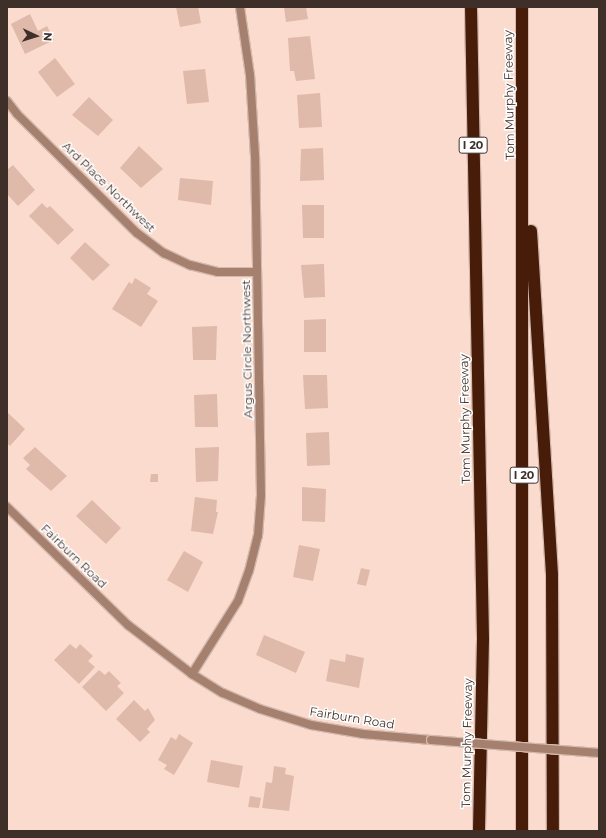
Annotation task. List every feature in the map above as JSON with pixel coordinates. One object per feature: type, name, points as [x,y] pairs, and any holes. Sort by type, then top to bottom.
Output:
[{"type":"highway","name":"Tom Murphy Freeway","points":[[471,7],[483,639],[479,831]]},
{"type":"highway","name":"Tom Murphy Freeway","points":[[522,7],[524,118],[522,831]]},
{"type":"highway","points":[[524,118],[551,544],[553,831]]},
{"type":"street","name":"Argus Circle Northwest","points":[[192,674],[238,601],[249,571],[258,536],[261,495],[257,272],[251,90],[240,7]]},
{"type":"street","name":"Ard Place Northwest","points":[[7,101],[17,114],[137,233],[164,253],[190,265],[218,272],[257,272]]},
{"type":"street","name":"Fairburn Road","points":[[7,507],[128,625],[192,674],[223,693],[260,709],[311,725],[363,734],[599,753]]},
{"type":"building","points":[[176,7],[198,7],[201,23],[180,27]]},
{"type":"building","points":[[284,7],[306,7],[308,19],[286,22]]},
{"type":"building","points":[[30,14],[38,31],[47,26],[54,40],[25,54],[11,24]]},
{"type":"building","points":[[310,36],[315,79],[296,81],[294,71],[290,71],[288,38]]},
{"type":"building","points":[[55,58],[75,84],[57,97],[38,72]]},
{"type":"building","points":[[205,69],[209,102],[187,104],[183,71]]},
{"type":"building","points":[[320,93],[322,127],[299,128],[297,95]]},
{"type":"building","points":[[89,97],[113,120],[98,136],[72,115]]},
{"type":"building","points":[[139,146],[163,169],[141,188],[120,168]]},
{"type":"building","points":[[323,148],[324,180],[300,181],[301,149]]},
{"type":"building","points":[[13,165],[35,190],[18,206],[7,194],[7,170]]},
{"type":"building","points":[[180,178],[213,181],[211,205],[178,200]]},
{"type":"building","points":[[42,203],[47,208],[50,206],[74,230],[58,245],[29,216]]},
{"type":"building","points":[[302,205],[324,205],[324,238],[303,238]]},
{"type":"building","points":[[85,242],[110,265],[93,281],[70,258]]},
{"type":"building","points":[[324,264],[325,297],[304,298],[301,265]]},
{"type":"building","points":[[135,278],[151,288],[147,294],[158,301],[141,327],[112,309],[129,282],[132,284]]},
{"type":"building","points":[[326,319],[326,352],[304,352],[304,320]]},
{"type":"building","points":[[217,326],[216,360],[193,360],[192,327]]},
{"type":"building","points":[[303,375],[327,375],[328,408],[305,409]]},
{"type":"building","points":[[217,394],[218,427],[195,427],[194,395]]},
{"type":"building","points":[[7,412],[25,429],[10,446],[7,443]]},
{"type":"building","points":[[329,432],[330,465],[307,466],[306,433]]},
{"type":"building","points":[[35,447],[67,476],[51,491],[26,469],[30,465],[23,458]]},
{"type":"building","points":[[219,447],[218,481],[196,482],[195,448]]},
{"type":"building","points":[[151,474],[158,474],[158,482],[150,482]]},
{"type":"building","points":[[302,487],[326,489],[325,522],[302,521]]},
{"type":"building","points":[[195,497],[217,500],[216,512],[218,512],[213,534],[191,531]]},
{"type":"building","points":[[92,500],[121,528],[106,544],[76,516]]},
{"type":"building","points":[[299,545],[320,549],[313,581],[293,577]]},
{"type":"building","points":[[184,551],[203,562],[188,592],[167,580]]},
{"type":"building","points":[[361,568],[370,570],[366,586],[357,584]]},
{"type":"building","points":[[264,635],[305,652],[296,673],[256,655]]},
{"type":"building","points":[[70,644],[76,649],[80,644],[93,656],[88,661],[95,667],[79,684],[54,660]]},
{"type":"building","points":[[346,654],[364,658],[359,688],[326,681],[330,659],[345,662]]},
{"type":"building","points":[[99,670],[105,675],[109,671],[121,683],[117,686],[124,693],[106,711],[82,687]]},
{"type":"building","points":[[134,700],[145,711],[148,708],[155,720],[147,729],[150,732],[140,742],[116,719]]},
{"type":"building","points":[[179,734],[193,743],[174,775],[164,769],[167,765],[158,760],[171,737],[176,740]]},
{"type":"building","points":[[211,760],[243,766],[239,788],[207,782]]},
{"type":"building","points":[[274,766],[286,768],[285,774],[294,776],[289,811],[262,808],[266,782],[272,783]]},
{"type":"building","points":[[250,796],[261,798],[259,808],[248,807]]}]
